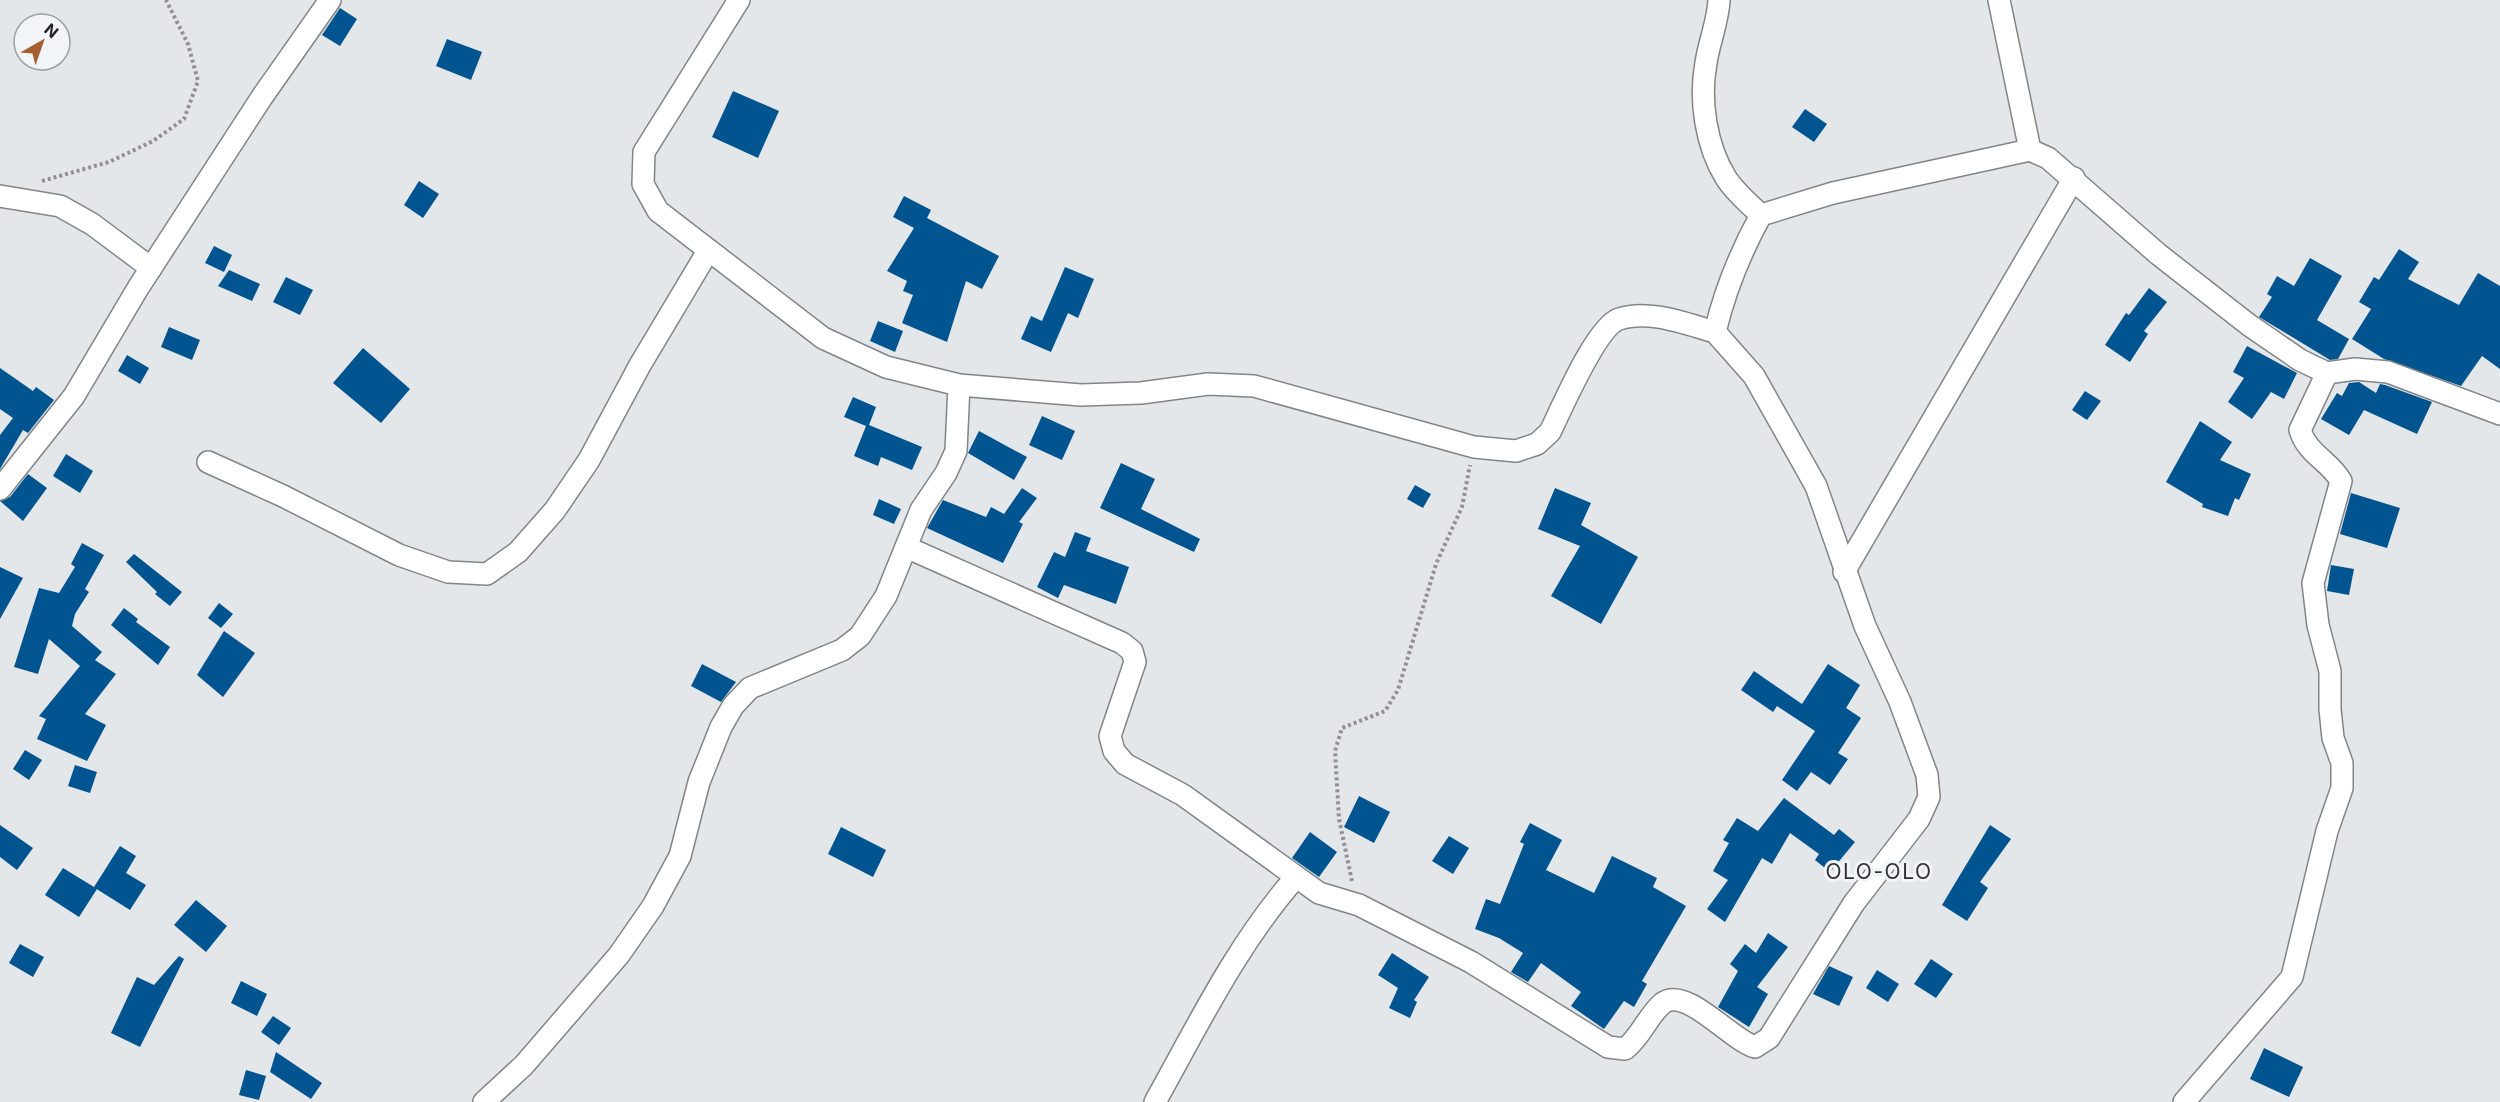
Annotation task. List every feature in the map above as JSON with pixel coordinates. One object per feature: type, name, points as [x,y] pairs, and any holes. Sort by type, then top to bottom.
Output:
[{"type":"street","points":[[0,489],[74,396],[151,268],[262,97],[330,0]]},
{"type":"street","points":[[739,0],[644,152],[643,184],[658,211],[823,338],[886,367],[958,385],[1081,395],[1141,393],[1208,384],[1254,386],[1474,447],[1516,452],[1537,444],[1550,432],[1602,332],[1617,319],[1656,317],[1714,332],[1754,376],[1816,486],[1844,572],[1865,626],[1900,702],[1927,775],[1929,797],[1919,819],[1854,903],[1763,1044],[1755,1047],[1744,1044],[1692,1004],[1679,998],[1669,999],[1662,1004],[1633,1044],[1625,1049],[1608,1047],[1471,962],[1359,905],[1319,893],[1241,834],[1183,795],[1125,764],[1114,751],[1110,736],[1134,662],[1131,651],[1122,644],[906,547]]},
{"type":"street","points":[[1719,0],[1703,86],[1706,121],[1715,157],[1727,179],[1761,215]]},
{"type":"street","points":[[1999,0],[2030,150]]},
{"type":"street","points":[[1714,332],[1741,249],[1761,215],[1833,193],[2030,150],[2048,158],[2074,178],[2158,254],[2249,325],[2300,360],[2327,373],[2355,369],[2388,372],[2500,414]]},
{"type":"street","points":[[1844,572],[2074,178]]},
{"type":"street","points":[[0,196],[60,206],[92,224],[151,268]]},
{"type":"street","points":[[208,462],[284,496],[399,555],[448,572],[487,574],[518,552],[555,510],[582,470],[640,364],[708,251]]},
{"type":"street","points":[[2184,1102],[2292,977],[2327,831],[2342,788],[2342,763],[2333,738],[2330,709],[2330,671],[2318,625],[2313,583],[2341,481],[2337,474],[2313,453],[2303,440],[2301,430],[2327,373]]},
{"type":"street","points":[[484,1102],[524,1065],[619,955],[662,892],[680,856],[699,782],[721,727],[733,706],[750,688],[842,650],[860,636],[886,596],[921,510],[946,473],[956,451],[958,385]]},
{"type":"street","points":[[1155,1102],[1192,1030],[1269,908],[1296,877]]},
{"type":"path","points":[[33,184],[110,162],[153,141],[184,119],[198,81],[188,44],[166,0]]},
{"type":"path","points":[[1359,905],[1339,819],[1335,751],[1342,728],[1385,711],[1398,690],[1436,564],[1462,507],[1474,447]]},
{"type":"building","points":[[340,8],[357,19],[340,46],[322,35]]},
{"type":"building","points":[[447,39],[482,52],[471,80],[436,66]]},
{"type":"building","points":[[733,91],[779,111],[758,158],[712,137]]},
{"type":"building","points":[[1805,109],[1827,124],[1814,142],[1792,127]]},
{"type":"building","points":[[419,181],[439,194],[423,218],[404,205]]},
{"type":"building","points":[[904,196],[931,210],[927,218],[999,256],[982,289],[966,281],[947,342],[902,323],[913,295],[903,291],[907,281],[887,271],[914,228],[893,217]]},
{"type":"building","points":[[214,246],[232,255],[224,272],[205,263]]},
{"type":"building","points":[[2399,249],[2419,262],[2408,279],[2459,305],[2478,273],[2500,286],[2500,369],[2482,356],[2461,386],[2384,359],[2352,339],[2371,309],[2359,302],[2374,277],[2379,280]]},
{"type":"building","points":[[2310,258],[2342,276],[2317,320],[2349,339],[2338,359],[2330,360],[2259,317],[2272,297],[2267,294],[2277,276],[2294,286]]},
{"type":"building","points":[[1065,267],[1094,279],[1078,318],[1068,313],[1051,352],[1021,339],[1031,316],[1042,321]]},
{"type":"building","points":[[229,270],[260,284],[252,301],[218,286]]},
{"type":"building","points":[[286,277],[313,290],[300,315],[273,302]]},
{"type":"building","points":[[2149,288],[2167,302],[2144,331],[2148,334],[2130,362],[2105,345],[2126,313],[2129,315]]},
{"type":"building","points":[[878,321],[903,331],[895,352],[870,341]]},
{"type":"building","points":[[169,327],[200,340],[192,360],[161,347]]},
{"type":"building","points":[[2247,346],[2297,373],[2284,399],[2271,392],[2252,419],[2228,402],[2244,378],[2233,372]]},
{"type":"building","points":[[363,348],[410,389],[381,423],[333,383]]},
{"type":"building","points":[[127,355],[149,368],[140,384],[118,371]]},
{"type":"building","points":[[0,368],[33,391],[36,387],[54,400],[28,433],[23,430],[0,469],[0,435],[13,418],[0,409]]},
{"type":"building","points":[[2359,382],[2376,393],[2380,384],[2432,402],[2417,434],[2364,410],[2349,435],[2321,419],[2337,393],[2342,396],[2349,383]]},
{"type":"building","points":[[2085,391],[2101,401],[2087,420],[2072,410]]},
{"type":"building","points":[[853,397],[876,407],[869,425],[922,447],[912,470],[881,457],[878,466],[854,456],[866,426],[844,417]]},
{"type":"building","points":[[1042,416],[1075,431],[1062,460],[1029,445]]},
{"type":"building","points":[[2200,421],[2232,442],[2220,460],[2251,474],[2239,500],[2235,498],[2228,516],[2202,507],[2203,504],[2166,482]]},
{"type":"building","points":[[979,431],[1027,457],[1014,480],[968,453]]},
{"type":"building","points":[[66,454],[93,471],[80,493],[53,476]]},
{"type":"building","points":[[1121,463],[1155,479],[1141,509],[1200,539],[1194,552],[1100,508]]},
{"type":"building","points":[[28,474],[47,488],[23,521],[0,501],[10,497]]},
{"type":"building","points":[[1415,485],[1431,494],[1423,508],[1407,499]]},
{"type":"building","points":[[1022,488],[1037,498],[1019,522],[1023,524],[1003,563],[927,528],[943,500],[986,517],[991,507],[1004,514]]},
{"type":"building","points":[[1555,488],[1591,503],[1581,525],[1638,557],[1601,624],[1551,596],[1580,546],[1538,529]]},
{"type":"building","points":[[2351,493],[2400,508],[2387,548],[2340,534]]},
{"type":"building","points":[[879,499],[901,509],[894,524],[873,515]]},
{"type":"building","points":[[1075,532],[1091,538],[1086,551],[1129,567],[1116,604],[1064,585],[1058,598],[1037,587],[1054,552],[1065,557]]},
{"type":"building","points":[[82,543],[104,555],[85,589],[89,592],[75,614],[72,626],[102,652],[95,660],[116,674],[85,714],[106,725],[87,761],[37,739],[46,719],[39,716],[80,666],[49,639],[38,674],[14,667],[39,588],[59,593],[75,567],[71,564]]},
{"type":"building","points":[[134,554],[182,592],[170,606],[155,594],[157,592],[126,562]]},
{"type":"building","points":[[2331,565],[2354,569],[2349,595],[2327,591]]},
{"type":"building","points":[[0,567],[23,578],[0,619]]},
{"type":"building","points":[[219,603],[233,614],[221,628],[208,618]]},
{"type":"building","points":[[124,608],[138,619],[136,622],[170,647],[158,665],[111,625]]},
{"type":"building","points":[[224,631],[255,653],[223,697],[197,675]]},
{"type":"building","points":[[702,664],[736,682],[721,702],[691,686]]},
{"type":"building","points":[[1828,664],[1860,685],[1846,708],[1861,718],[1838,753],[1848,759],[1830,785],[1811,772],[1797,791],[1782,780],[1815,731],[1777,706],[1773,712],[1741,690],[1754,671],[1802,704]]},
{"type":"building","points":[[25,750],[42,760],[29,780],[13,769]]},
{"type":"building","points":[[75,765],[97,772],[90,793],[68,786]]},
{"type":"building","points":[[1359,796],[1390,812],[1374,843],[1344,827]]},
{"type":"building","points":[[1784,798],[1834,835],[1839,829],[1855,842],[1830,872],[1815,860],[1819,854],[1790,833],[1772,864],[1762,858],[1725,922],[1707,909],[1728,880],[1713,871],[1729,843],[1723,840],[1737,818],[1758,831]]},
{"type":"building","points":[[1530,823],[1562,840],[1546,870],[1594,893],[1612,856],[1657,878],[1653,887],[1686,906],[1642,981],[1647,984],[1634,1007],[1624,1001],[1604,1029],[1571,1006],[1581,992],[1541,963],[1528,982],[1511,972],[1523,953],[1499,938],[1475,929],[1486,899],[1500,904],[1524,844],[1520,842]]},
{"type":"building","points":[[0,825],[33,848],[17,870],[0,857]]},
{"type":"building","points":[[1990,825],[2011,839],[1980,882],[1988,888],[1967,921],[1942,905]]},
{"type":"building","points":[[841,827],[886,850],[873,877],[828,854]]},
{"type":"building","points":[[1310,832],[1337,852],[1319,877],[1292,858]]},
{"type":"building","points":[[1449,836],[1469,848],[1453,874],[1432,861]]},
{"type":"building","points":[[120,846],[136,856],[126,873],[146,885],[130,910],[97,889],[79,917],[45,895],[63,868],[94,887]]},
{"type":"building","points":[[196,900],[227,926],[206,952],[174,925]]},
{"type":"building","points":[[1768,933],[1788,947],[1757,987],[1768,994],[1749,1027],[1718,1007],[1738,971],[1730,964],[1745,944],[1756,953]]},
{"type":"building","points":[[20,944],[44,957],[33,977],[9,963]]},
{"type":"building","points":[[1392,953],[1429,977],[1414,1000],[1417,1002],[1410,1018],[1389,1008],[1398,988],[1378,975]]},
{"type":"building","points":[[179,956],[184,959],[140,1047],[111,1033],[137,977],[154,985]]},
{"type":"building","points":[[1931,959],[1953,974],[1936,998],[1914,984]]},
{"type":"building","points":[[1829,966],[1853,977],[1839,1006],[1813,994]]},
{"type":"building","points":[[1877,970],[1899,984],[1888,1002],[1866,988]]},
{"type":"building","points":[[241,981],[267,994],[257,1016],[231,1003]]},
{"type":"building","points":[[273,1016],[291,1028],[279,1045],[261,1032]]},
{"type":"building","points":[[2264,1048],[2303,1067],[2289,1097],[2250,1079]]},
{"type":"building","points":[[276,1052],[322,1083],[311,1099],[270,1072]]},
{"type":"building","points":[[246,1070],[266,1076],[259,1100],[239,1095]]},
{"type":"district","name":"OLO-OLO","points":[[1879,871]]}]
